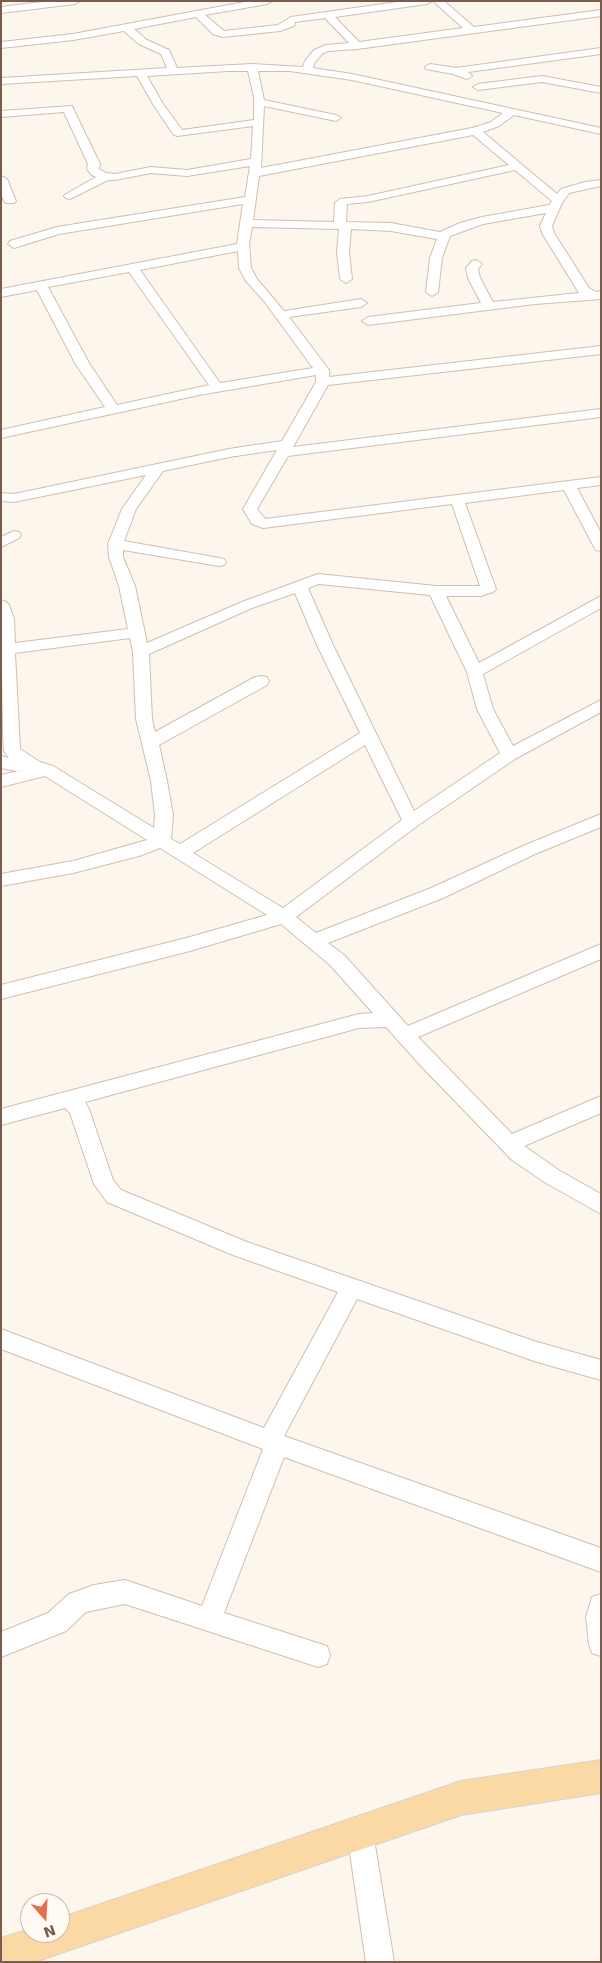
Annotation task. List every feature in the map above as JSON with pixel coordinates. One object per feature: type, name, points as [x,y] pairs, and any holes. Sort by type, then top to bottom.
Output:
[{"type":"main road","points":[[1,1956],[461,1798],[601,1776]]},
{"type":"street","points":[[1,10],[75,1]]},
{"type":"street","points":[[1,44],[73,37],[267,1]]},
{"type":"street","points":[[198,14],[217,32],[223,34],[280,28],[290,24],[285,14],[271,1]]},
{"type":"street","points":[[358,1],[368,10]]},
{"type":"street","points":[[285,14],[328,15],[426,1]]},
{"type":"street","points":[[438,1],[471,30]]},
{"type":"street","points":[[307,70],[310,62],[322,49],[358,46],[601,13]]},
{"type":"street","points":[[328,15],[358,46]]},
{"type":"street","points":[[126,26],[143,42],[165,52],[173,71]]},
{"type":"street","points":[[456,71],[601,51]]},
{"type":"street","points":[[252,67],[258,102],[258,168],[243,246],[245,268],[252,281],[268,298],[322,376]]},
{"type":"street","points":[[1,81],[252,67],[290,68],[352,77],[601,131]]},
{"type":"street","points":[[430,67],[456,71],[475,79],[480,84],[478,87],[487,107]]},
{"type":"street","points":[[140,73],[177,132],[181,134],[258,122]]},
{"type":"street","points":[[478,87],[542,79],[601,90]]},
{"type":"street","points":[[258,102],[336,118]]},
{"type":"street","points":[[1,114],[68,108],[94,164],[93,169],[96,173],[107,176],[129,175],[151,170],[187,173],[258,168],[475,131],[495,124],[511,112]]},
{"type":"street","points":[[475,131],[556,204]]},
{"type":"street","points":[[346,279],[341,203],[344,201],[368,199],[515,166]]},
{"type":"street","points":[[70,196],[107,176]]},
{"type":"street","points":[[1,179],[10,202]]},
{"type":"street","points":[[368,321],[590,295],[548,233],[546,226],[556,204],[565,191],[601,183]]},
{"type":"street","points":[[14,244],[57,231],[251,199]]},
{"type":"street","points":[[432,292],[436,258],[444,236],[464,226],[556,204]]},
{"type":"street","points":[[247,223],[390,227],[444,236]]},
{"type":"street","points":[[1,293],[243,246]]},
{"type":"street","points":[[476,264],[472,268],[474,278],[489,306]]},
{"type":"street","points":[[134,268],[217,388]]},
{"type":"street","points":[[41,285],[82,363],[114,410]]},
{"type":"street","points":[[280,315],[361,303]]},
{"type":"street","points":[[3,429],[114,410],[217,388],[322,376],[601,350]]},
{"type":"street","points":[[322,376],[286,448],[250,509],[258,521],[263,524],[601,481]]},
{"type":"street","points":[[1,497],[14,498],[229,453],[601,414]]},
{"type":"street","points":[[157,469],[129,509],[115,544],[116,557],[127,586],[141,652],[144,720],[151,742],[164,815],[162,841]]},
{"type":"street","points":[[568,486],[601,547]]},
{"type":"street","points":[[141,652],[247,604],[318,579],[436,591],[481,591],[488,589],[457,499]]},
{"type":"street","points":[[115,544],[219,562]]},
{"type":"street","points":[[299,585],[325,645],[411,822]]},
{"type":"street","points":[[436,591],[475,672],[485,710],[509,755]]},
{"type":"street","points":[[475,672],[601,601]]},
{"type":"street","points":[[1,605],[6,619],[8,649],[5,678],[12,751],[28,763],[47,770],[284,917],[337,960],[405,1035],[519,1154],[553,1177],[601,1205]]},
{"type":"street","points":[[8,649],[136,633]]},
{"type":"street","points":[[151,742],[260,681]]},
{"type":"street","points":[[1,992],[190,944],[284,917],[411,822],[509,755],[595,708],[601,725]]},
{"type":"street","points":[[181,852],[369,735]]},
{"type":"street","points":[[1,762],[17,766],[28,763]]},
{"type":"street","points":[[1,780],[47,770]]},
{"type":"street","points":[[314,941],[437,893],[529,850],[601,820]]},
{"type":"street","points":[[1,880],[82,864],[139,850],[162,841]]},
{"type":"street","points":[[405,1035],[601,951]]},
{"type":"street","points":[[359,1020],[376,1002]]},
{"type":"street","points":[[1,1117],[79,1100],[359,1020],[390,1018]]},
{"type":"street","points":[[79,1100],[104,1184],[114,1196],[240,1249],[351,1289],[537,1352],[601,1370]]},
{"type":"street","points":[[510,1144],[601,1104]]},
{"type":"street","points":[[209,1620],[274,1442],[351,1289]]},
{"type":"street","points":[[1,1339],[274,1442],[601,1560]]},
{"type":"street","points":[[1,1645],[57,1622],[78,1603],[94,1597],[125,1592],[318,1655]]},
{"type":"street","points":[[601,1606],[598,1617],[601,1644]]},
{"type":"street","points":[[360,1833],[380,1962]]}]
